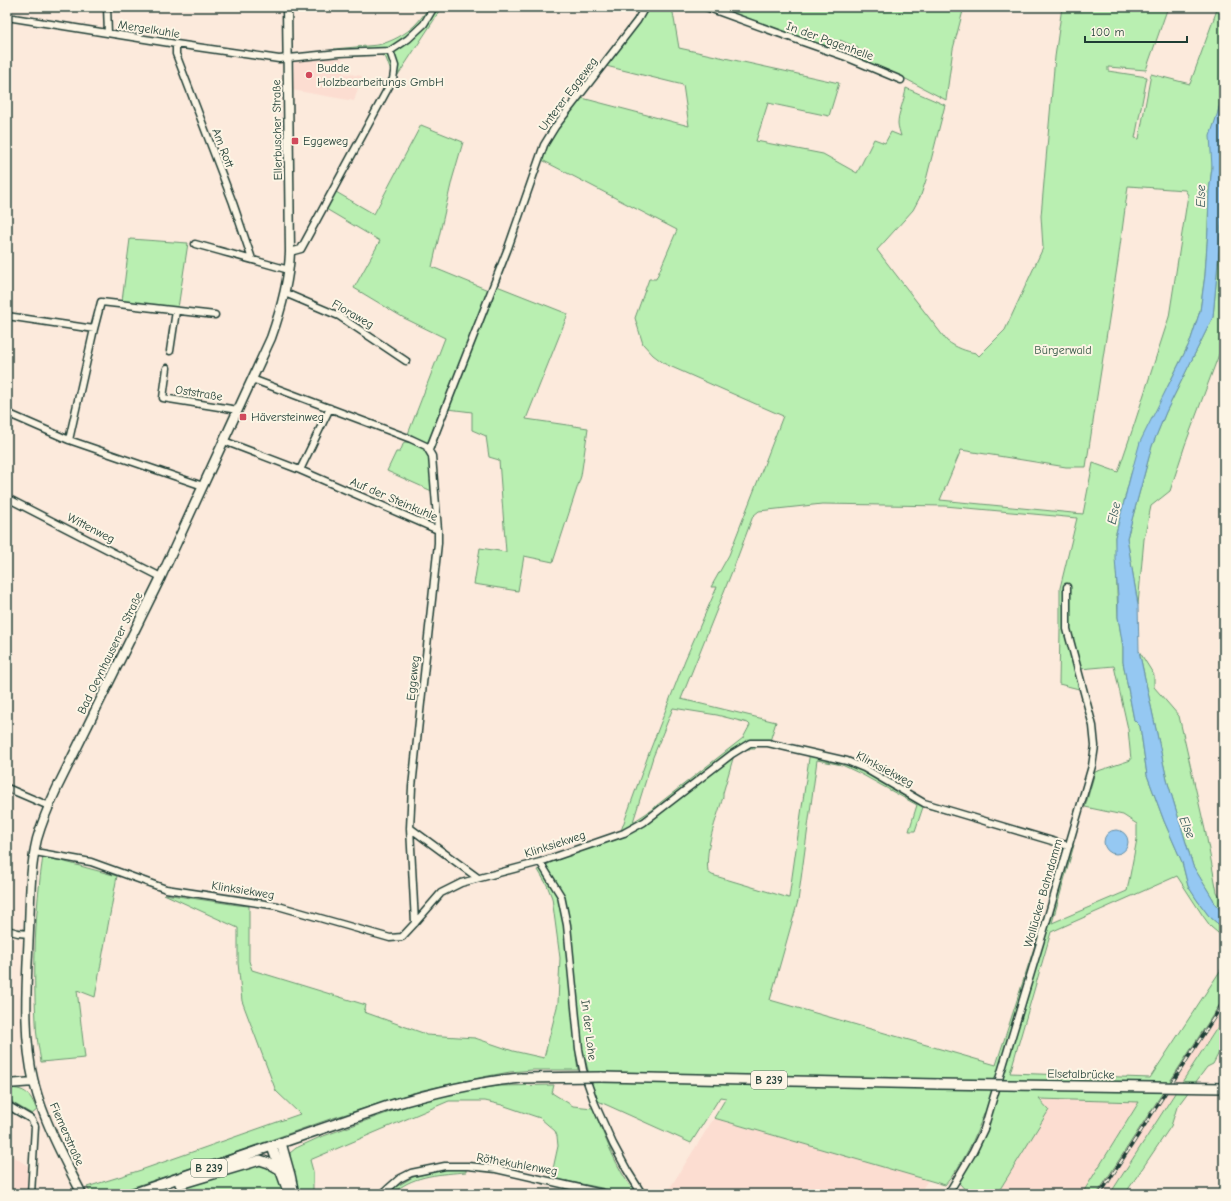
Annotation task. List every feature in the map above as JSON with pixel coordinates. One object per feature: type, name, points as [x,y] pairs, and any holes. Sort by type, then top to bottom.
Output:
[{"type":"main road","name":"Ellerbuscher Straße","points":[[287,7],[290,252]]},
{"type":"main road","name":"Bad Oeynhausener Straße","points":[[34,1082],[28,1046],[27,988],[30,896],[35,852],[41,828],[49,806],[161,577],[271,338],[285,293],[290,252]]},
{"type":"main road","name":"Elsetalbrücke","points":[[281,1144],[388,1106],[418,1097],[500,1080],[521,1078],[602,1077],[1224,1088]]},
{"type":"main road","points":[[7,1084],[34,1082]]},
{"type":"main road","name":"Fiemerstraße","points":[[34,1082],[45,1115],[81,1192]]},
{"type":"main road","points":[[281,1144],[294,1194]]},
{"type":"main road","name":"B 239","points":[[132,1194],[281,1144]]},
{"type":"main road","points":[[272,1147],[289,1194]]},
{"type":"main road","points":[[147,1189],[179,1185],[260,1160],[269,1163],[280,1170]]},
{"type":"street","points":[[107,7],[108,33]]},
{"type":"street","points":[[288,57],[390,51],[408,39],[424,24],[434,7]]},
{"type":"street","name":"Unterer Eggeweg","points":[[429,450],[508,248],[544,145],[555,127],[637,21],[646,7]]},
{"type":"street","name":"In der Pagenhelle","points":[[706,7],[846,57],[901,80]]},
{"type":"street","name":"Mergelkuhle","points":[[7,17],[278,59],[288,57]]},
{"type":"street","name":"Am Rott","points":[[176,44],[176,54],[233,203],[252,259]]},
{"type":"street","points":[[290,252],[302,249],[393,79],[395,66],[390,51]]},
{"type":"street","points":[[195,244],[289,270]]},
{"type":"street","name":"Floraweg","points":[[285,293],[339,316],[406,361]]},
{"type":"street","points":[[69,440],[101,302],[215,315]]},
{"type":"street","points":[[170,351],[176,311]]},
{"type":"street","points":[[7,316],[94,329]]},
{"type":"street","name":"Oststraße","points":[[167,368],[163,398],[238,410]]},
{"type":"street","points":[[252,379],[411,439],[424,445],[429,450]]},
{"type":"street","points":[[300,470],[330,408]]},
{"type":"street","points":[[7,413],[69,440],[203,486]]},
{"type":"street","name":"Auf der Steinkuhle","points":[[224,441],[300,470],[438,530],[433,458],[429,450]]},
{"type":"street","name":"Wittenweg","points":[[11,500],[161,577]]},
{"type":"street","name":"Eggeweg","points":[[415,923],[410,828],[412,787],[438,543],[438,530]]},
{"type":"street","name":"Wallücker Bahndamm","points":[[948,1194],[973,1152],[984,1129],[1092,766],[1094,746],[1093,726],[1067,629],[1067,587]]},
{"type":"street","name":"Klinksiekweg","points":[[35,852],[91,862],[166,889],[278,906],[390,938],[402,937],[441,893],[461,883],[540,862],[624,834],[644,822],[732,754],[750,743],[768,743],[847,761],[864,768],[924,803],[1069,846]]},
{"type":"street","points":[[7,788],[49,806]]},
{"type":"street","points":[[410,828],[478,878]]},
{"type":"street","name":"In der Lohe","points":[[540,862],[561,896],[567,925],[579,1049],[583,1070],[595,1104],[613,1144],[642,1194]]},
{"type":"street","points":[[7,930],[29,934]]},
{"type":"street","points":[[7,1105],[31,1120],[35,1126],[31,1194]]},
{"type":"street","name":"Röthekuhlenweg","points":[[382,1194],[399,1179],[411,1173],[445,1166],[468,1166],[496,1169],[606,1194]]},
{"type":"shaded area","points":[[342,57],[343,73],[362,76],[354,101],[292,90],[294,61]]},
{"type":"shaded area","points":[[1224,998],[1224,1017],[1110,1194],[1097,1194]]},
{"type":"shaded area","points":[[1039,1099],[1139,1102],[1082,1194],[997,1194],[1049,1110]]},
{"type":"shaded area","points":[[714,1118],[928,1180],[919,1194],[666,1194]]},
{"type":"shaded area","points":[[7,1152],[28,1166],[27,1194],[7,1194]]},
{"type":"green space","points":[[429,7],[441,7],[396,78],[391,72],[386,58],[381,55],[334,57],[334,49],[378,45],[398,37],[415,25]]},
{"type":"green space","name":"Bürgerwald","points":[[641,7],[672,7],[679,48],[839,83],[829,116],[768,103],[756,141],[823,154],[857,173],[874,139],[885,143],[891,132],[901,136],[898,126],[898,119],[906,88],[945,105],[921,195],[913,210],[877,250],[947,341],[954,346],[976,353],[979,356],[1005,330],[1043,248],[1041,216],[1055,57],[1062,7],[1168,7],[1146,70],[1108,67],[1108,71],[1147,77],[1135,138],[1139,139],[1151,74],[1190,84],[1218,7],[1224,7],[1224,88],[1218,112],[1209,193],[1205,275],[1200,311],[1190,342],[1168,386],[1131,474],[1115,537],[1118,617],[1123,647],[1123,662],[1134,720],[1140,726],[1147,775],[1164,821],[1182,862],[1188,886],[1209,916],[1224,929],[1224,938],[1211,927],[1177,876],[1051,932],[1010,1073],[1150,1078],[1224,965],[1224,998],[1097,1194],[1082,1194],[1139,1102],[1039,1099],[1049,1110],[997,1194],[969,1194],[959,1183],[983,1140],[991,1113],[984,1113],[968,1151],[945,1185],[714,1118],[726,1098],[720,1097],[691,1143],[598,1101],[584,1055],[576,1055],[578,1070],[533,1070],[510,1072],[423,1090],[330,1119],[200,1165],[112,1194],[91,1194],[87,1187],[141,1170],[300,1114],[276,1091],[242,1001],[238,963],[238,928],[164,894],[249,906],[249,961],[252,970],[366,1005],[364,1012],[426,1035],[475,1038],[513,1051],[544,1058],[558,1003],[560,958],[552,898],[547,885],[538,870],[557,859],[618,839],[685,660],[717,587],[711,587],[729,555],[783,416],[665,364],[653,355],[643,344],[635,318],[649,279],[656,279],[677,230],[542,160],[497,286],[568,314],[526,419],[588,428],[581,476],[553,562],[524,556],[518,591],[474,584],[480,548],[506,552],[499,460],[489,457],[486,436],[472,430],[472,412],[448,409],[434,449],[408,434],[445,338],[404,318],[354,288],[380,241],[326,209],[336,192],[374,214],[421,125],[463,142],[452,180],[432,267],[488,290],[505,248],[537,155],[544,140]],"holes":[[[606,66],[683,85],[689,126],[582,98]],[[1128,186],[1185,190],[1188,195],[1169,317],[1118,472],[1093,463],[1083,514],[940,500],[961,450],[1066,467],[1086,467]],[[822,504],[945,506],[1077,518],[1060,588],[1059,684],[1083,690],[1074,661],[1079,661],[1080,669],[1114,666],[1128,729],[1131,760],[1095,772],[1085,807],[1123,815],[1137,824],[1137,839],[1127,891],[1052,923],[1074,845],[925,802],[848,760],[810,751],[789,898],[712,875],[708,872],[708,853],[714,824],[734,755],[744,749],[755,749],[757,741],[770,741],[776,722],[681,699],[753,516],[759,511]],[[673,708],[717,715],[748,723],[750,725],[743,738],[647,813],[633,822],[653,757]],[[817,760],[842,765],[917,805],[909,831],[915,831],[923,807],[1059,845],[1063,850],[1064,855],[996,1065],[770,1000],[798,901]]]},
{"type":"green space","points":[[712,7],[964,7],[953,49],[946,100],[902,77],[855,58],[858,48],[840,40],[836,50]]},
{"type":"green space","points":[[1224,174],[1224,341],[1185,445],[1170,491],[1151,506],[1144,539],[1138,605],[1127,538],[1152,446],[1166,412],[1213,317]]},
{"type":"green space","points":[[130,239],[188,243],[178,308],[122,301]]},
{"type":"green space","points":[[404,442],[418,445],[430,454],[434,492],[387,471],[396,452],[400,452]]},
{"type":"green space","points":[[1139,651],[1154,675],[1154,687],[1179,716],[1206,834],[1217,892],[1224,903],[1224,914],[1215,904],[1193,866],[1167,780]]},
{"type":"green space","points":[[43,856],[117,876],[95,997],[77,990],[85,1058],[41,1062],[36,1027],[35,960],[36,918]]},
{"type":"green space","points":[[1224,1017],[1224,1043],[1213,1064],[1207,1067],[1177,1107],[1171,1126],[1125,1194],[1110,1194]]},
{"type":"green space","points":[[554,1085],[552,1093],[573,1106],[593,1108],[617,1163],[636,1194],[618,1194],[602,1188],[551,1178],[558,1146],[557,1136],[555,1131],[540,1118],[485,1101],[449,1101],[310,1160],[313,1171],[313,1194],[297,1194],[290,1153],[296,1148],[318,1138],[412,1104],[437,1097],[474,1089],[500,1086]]},
{"type":"green space","points":[[9,1088],[27,1093],[37,1110],[32,1114],[13,1103],[8,1095]]},
{"type":"green space","points":[[254,1163],[268,1166],[276,1172],[285,1194],[152,1194],[173,1190]]},
{"type":"green space","points":[[445,1169],[466,1169],[466,1172],[420,1178],[396,1191],[394,1188],[413,1177]]},
{"type":"water","points":[[1224,88],[1224,174],[1213,317],[1166,412],[1152,446],[1127,538],[1138,605],[1139,651],[1167,780],[1193,866],[1215,904],[1224,914],[1224,929],[1209,916],[1188,886],[1182,862],[1164,821],[1147,775],[1140,726],[1134,720],[1123,662],[1123,647],[1118,617],[1115,537],[1140,442],[1190,342],[1200,311],[1205,275],[1209,193],[1212,167],[1210,136]]},
{"type":"water","points":[[1116,830],[1124,834],[1128,842],[1124,850],[1116,854],[1108,850],[1104,842],[1108,834]]},
{"type":"railway","points":[[1100,1194],[1224,1002]]},
{"type":"place","name":"Budde Holzbearbeitungs GmbH","points":[[309,75]]},
{"type":"place","name":"Eggeweg","points":[[295,141]]},
{"type":"place","name":"Häversteinweg","points":[[243,417]]},
{"type":"water label","name":"Else","points":[[1200,196]]},
{"type":"water label","name":"Else","points":[[1113,513]]},
{"type":"water label","name":"Else","points":[[1188,827]]}]
